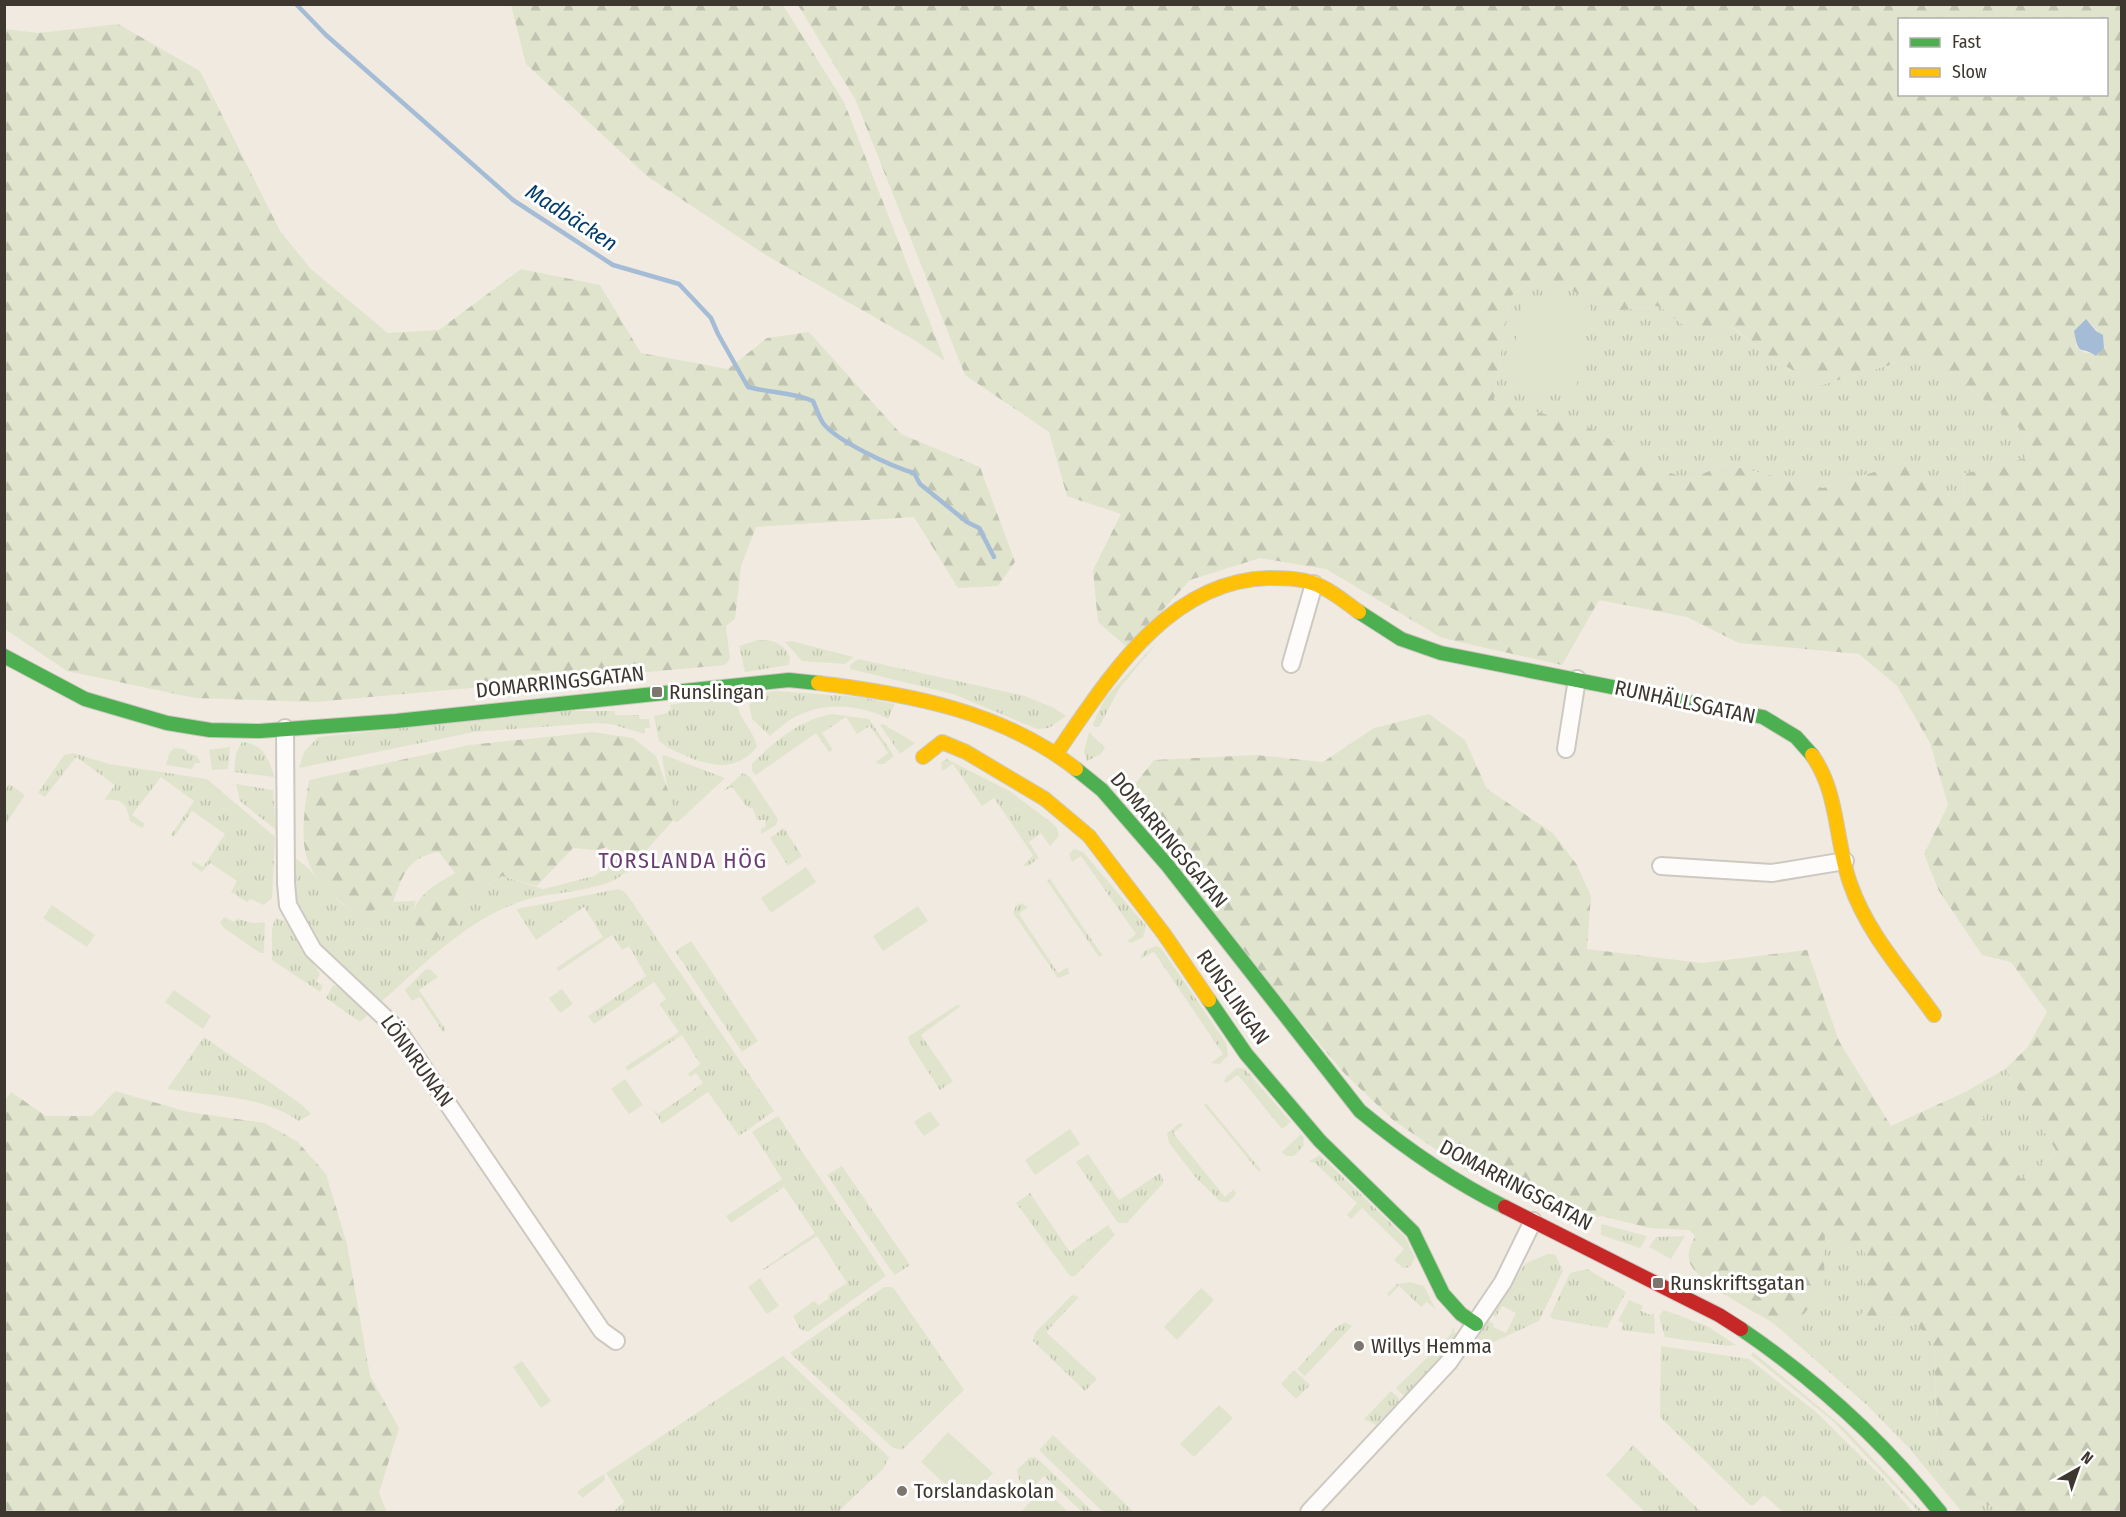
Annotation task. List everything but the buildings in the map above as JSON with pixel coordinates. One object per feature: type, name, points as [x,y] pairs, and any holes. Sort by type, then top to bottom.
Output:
[{"type":"street","name":"RUNHÄLLSGATAN","points":[[1056,754],[1121,666],[1175,610],[1197,595],[1225,582],[1264,576],[1314,584],[1344,600],[1391,634],[1417,647],[1457,657],[1763,717],[1804,744],[1824,776],[1856,899],[1864,915],[1934,1015]]},
{"type":"street","points":[[1291,664],[1314,584]]},
{"type":"street","name":"DOMARRINGSGATAN","points":[[4,656],[62,689],[85,699],[167,723],[210,730],[396,721],[789,680],[860,686],[937,702],[1002,726],[1056,754],[1102,790],[1137,828],[1360,1111],[1409,1150],[1471,1190],[1719,1315],[1774,1352],[1850,1416],[1940,1512]]},
{"type":"street","points":[[1566,748],[1577,679]]},
{"type":"street","name":"LÖNNRUNAN","points":[[285,728],[286,883],[288,905],[298,926],[313,950],[397,1029],[602,1331],[616,1341]]},
{"type":"street","name":"RUNSLINGAN","points":[[923,757],[942,742],[966,753],[1045,799],[1089,836],[1164,934],[1246,1054],[1320,1141],[1413,1232],[1424,1248],[1435,1283],[1449,1304],[1476,1324]]},
{"type":"street","points":[[1661,866],[1772,873],[1845,861]]},
{"type":"street","points":[[1309,1512],[1449,1362],[1503,1282],[1533,1221]]},
{"type":"green space","points":[[511,5],[783,5],[844,102],[945,361],[916,341],[764,254],[648,177],[526,64]]},
{"type":"green space","points":[[798,5],[2121,5],[2121,1512],[2008,1512],[1959,1495],[1939,1468],[1934,1347],[1913,1319],[1886,1317],[1875,1328],[1860,1316],[1865,1309],[1865,1250],[1846,1247],[1825,1228],[1824,1289],[1804,1314],[1773,1323],[1703,1279],[1695,1271],[1689,1256],[1695,1236],[1689,1230],[1650,1228],[1601,1216],[1576,1222],[1463,1168],[1393,1120],[1345,1074],[1267,982],[1124,798],[1154,760],[1256,755],[1323,762],[1374,728],[1429,714],[1465,740],[1487,789],[1553,833],[1577,865],[1591,896],[1587,949],[1702,963],[1807,950],[1839,1041],[1891,1126],[1967,1091],[2021,1179],[2057,1152],[2005,1069],[2027,1048],[2047,1012],[2011,962],[1982,955],[1939,891],[1924,854],[1948,805],[1930,743],[1897,686],[1859,654],[1739,643],[1687,617],[1599,600],[1562,665],[1442,638],[1326,569],[1260,558],[1190,580],[1128,648],[1098,622],[1093,570],[1121,514],[1067,496],[1049,432],[965,375],[855,99]],"holes":[[[1538,274],[1614,311],[1659,306],[1697,336],[1734,328],[1772,359],[1821,385],[1921,356],[1948,370],[2031,438],[2026,458],[1963,474],[1965,500],[1960,504],[1906,462],[1823,488],[1724,464],[1690,480],[1668,472],[1584,425],[1494,400],[1509,298]],[[2088,321],[2103,337],[2104,348],[2097,352],[2085,352],[2076,346]]]},
{"type":"green space","points":[[118,24],[200,71],[280,231],[311,269],[388,333],[439,330],[521,269],[600,285],[641,353],[728,369],[767,338],[809,332],[901,434],[980,467],[1015,562],[998,586],[958,588],[914,517],[756,527],[741,566],[735,619],[726,626],[730,659],[725,665],[315,702],[195,698],[67,671],[5,629],[5,29],[38,33]]},
{"type":"green space","points":[[1538,274],[1614,311],[1660,306],[1697,336],[1733,328],[1772,359],[1821,385],[1921,356],[1948,370],[2031,438],[2026,458],[1963,474],[1965,501],[1960,504],[1906,462],[1823,488],[1724,464],[1690,480],[1668,472],[1494,400],[1509,298]]},
{"type":"green space","points":[[1524,294],[1591,307],[1575,395],[1509,380]]},
{"type":"green space","points":[[758,640],[773,641],[780,645],[790,657],[789,665],[745,672],[739,646]]},
{"type":"green space","points":[[1159,640],[1119,689],[1099,727],[1095,727],[1093,724],[1105,698]]},
{"type":"green space","points":[[791,641],[854,657],[845,664],[802,661],[785,642]]},
{"type":"green space","points":[[858,659],[1025,696],[1054,708],[1066,716],[1049,728],[1037,729],[953,694],[850,669],[850,665]]},
{"type":"green space","points":[[776,691],[860,697],[895,704],[888,719],[852,707],[816,709],[793,718],[770,736],[752,719],[749,704],[764,693]]},
{"type":"green space","points":[[717,697],[737,706],[756,742],[757,747],[750,754],[728,765],[711,764],[693,759],[659,741],[654,716],[667,713],[671,709],[670,705]]},
{"type":"green space","points":[[566,711],[615,711],[615,715],[639,715],[640,719],[649,719],[650,728],[645,728],[645,734],[611,724],[594,723],[474,732],[299,768],[304,752],[318,737]]},
{"type":"green space","points":[[832,714],[869,719],[894,756],[884,764],[877,764],[876,762],[888,753],[870,726],[857,734],[846,717],[822,733],[833,750],[829,752],[816,733],[756,775],[752,771],[752,764],[789,732],[809,721]]},
{"type":"green space","points":[[883,724],[915,743],[900,754],[880,725]]},
{"type":"green space","points":[[593,732],[633,738],[656,756],[677,816],[626,873],[611,865],[608,847],[596,850],[573,848],[537,886],[502,876],[458,905],[459,924],[427,945],[411,917],[423,896],[455,873],[439,852],[428,854],[413,863],[404,876],[393,902],[361,916],[340,902],[314,874],[307,859],[304,843],[305,804],[309,780],[469,745]]},
{"type":"green space","points":[[1089,732],[1105,748],[1101,754],[1087,761],[1084,751]]},
{"type":"green space","points":[[242,742],[255,746],[264,753],[274,777],[234,772],[236,753]]},
{"type":"green space","points":[[230,747],[228,769],[212,770],[209,750]]},
{"type":"green space","points":[[174,748],[184,749],[197,756],[201,763],[195,763],[192,769],[166,765],[169,754]]},
{"type":"green space","points":[[73,753],[109,764],[207,779],[275,837],[272,898],[264,905],[250,899],[247,902],[231,892],[237,881],[210,863],[202,872],[191,864],[193,861],[203,867],[225,834],[192,811],[174,837],[171,835],[194,801],[161,777],[132,815],[145,824],[142,828],[130,821],[123,803],[116,800],[104,800],[115,785],[76,757],[45,797],[38,793],[64,755]]},
{"type":"green space","points":[[664,755],[725,778],[678,822],[675,822],[673,818],[662,757]]},
{"type":"green space","points":[[947,759],[1011,792],[1052,823],[1057,828],[1059,836],[1050,846],[1041,833],[1029,842],[1039,858],[1028,866],[1023,866],[1033,855],[994,798],[982,806],[953,764],[942,771],[941,762]]},
{"type":"green space","points":[[743,773],[750,777],[778,819],[776,825],[761,834],[761,829],[766,826],[765,820],[757,820],[753,809],[747,807],[732,787],[723,791]]},
{"type":"green space","points":[[9,784],[25,795],[5,825],[5,791]]},
{"type":"green space","points":[[236,784],[273,790],[276,830],[240,801]]},
{"type":"green space","points":[[784,828],[802,856],[788,866],[770,838]]},
{"type":"green space","points":[[1074,849],[1083,852],[1146,926],[1143,937],[1131,943],[1127,941],[1136,934],[1081,856],[1072,862],[1069,854]]},
{"type":"green space","points":[[294,857],[309,869],[338,901],[361,916],[393,902],[416,901],[411,917],[458,905],[502,876],[543,889],[594,876],[611,865],[625,872],[607,883],[535,897],[484,918],[448,944],[381,1002],[329,955],[307,928],[299,913],[294,895]]},
{"type":"green space","points":[[806,867],[816,882],[771,913],[761,898]]},
{"type":"green space","points":[[1050,879],[1102,955],[1099,957],[1047,881]]},
{"type":"green space","points":[[619,889],[626,893],[774,1111],[739,1136],[708,1092],[662,1124],[652,1108],[658,1114],[703,1083],[696,1073],[690,1077],[688,1074],[700,1064],[682,1035],[628,1071],[625,1067],[679,1032],[659,1004],[666,999],[654,982],[594,1024],[588,1016],[646,976],[629,946],[622,950],[612,935],[559,971],[556,968],[603,937],[584,907],[536,940],[516,909]]},
{"type":"green space","points":[[1021,903],[1028,907],[1019,914],[1058,973],[1068,967],[1069,974],[1058,978],[1013,913],[1016,906]]},
{"type":"green space","points":[[52,905],[95,935],[87,947],[43,918]]},
{"type":"green space","points":[[918,906],[928,921],[883,951],[873,936]]},
{"type":"green space","points":[[224,917],[234,922],[237,919],[253,923],[265,922],[264,953],[260,953],[224,928],[220,923]]},
{"type":"green space","points":[[275,918],[285,921],[319,972],[320,975],[316,981],[323,986],[320,992],[272,960],[272,929]]},
{"type":"green space","points":[[691,941],[758,1041],[742,1052],[675,951]]},
{"type":"green space","points":[[1156,946],[1161,948],[1226,1043],[1228,1055],[1220,1064],[1211,1063],[1223,1054],[1154,952],[1140,959],[1144,951]]},
{"type":"green space","points":[[426,969],[431,970],[438,977],[419,990],[446,1030],[443,1032],[420,997],[412,1001],[405,990]]},
{"type":"green space","points":[[333,985],[350,993],[369,1014],[360,1022],[326,998]]},
{"type":"green space","points":[[562,989],[573,1004],[560,1013],[549,998]]},
{"type":"green space","points":[[174,990],[211,1016],[203,1029],[165,1002]]},
{"type":"green space","points":[[957,1005],[961,1006],[921,1035],[953,1081],[940,1090],[910,1044],[908,1037]]},
{"type":"green space","points":[[204,1037],[301,1104],[311,1114],[299,1121],[284,1112],[252,1101],[167,1089]]},
{"type":"green space","points":[[1237,1068],[1245,1069],[1291,1122],[1282,1129],[1238,1075],[1224,1082],[1226,1077]]},
{"type":"green space","points":[[2005,1069],[2057,1152],[2021,1179],[1967,1091]]},
{"type":"green space","points":[[625,1079],[643,1105],[629,1114],[611,1089]]},
{"type":"green space","points":[[115,1091],[188,1112],[265,1123],[298,1142],[326,1174],[347,1244],[370,1376],[399,1428],[379,1493],[387,1512],[5,1512],[5,1100],[11,1092],[46,1116],[92,1116]]},
{"type":"green space","points":[[1206,1103],[1261,1170],[1259,1172],[1204,1105]]},
{"type":"green space","points":[[930,1111],[940,1125],[924,1136],[914,1122]]},
{"type":"green space","points":[[778,1116],[886,1276],[808,1332],[800,1329],[793,1316],[814,1301],[819,1305],[829,1298],[828,1295],[847,1283],[817,1236],[763,1269],[815,1233],[784,1187],[731,1223],[726,1216],[782,1179],[752,1132]]},
{"type":"green space","points":[[1180,1123],[1183,1125],[1173,1133],[1225,1197],[1234,1189],[1236,1194],[1228,1202],[1221,1202],[1197,1179],[1169,1143],[1167,1133]]},
{"type":"green space","points":[[1070,1129],[1080,1144],[1035,1175],[1025,1160]]},
{"type":"green space","points":[[1301,1134],[1304,1138],[1303,1146],[1294,1156],[1286,1156],[1282,1152]]},
{"type":"green space","points":[[1088,1154],[1119,1200],[1160,1173],[1164,1182],[1127,1223],[1118,1223],[1076,1162]]},
{"type":"green space","points":[[1320,1155],[1405,1237],[1415,1258],[1410,1267],[1403,1268],[1394,1260],[1404,1249],[1362,1208],[1351,1219],[1347,1215],[1357,1203],[1315,1163],[1309,1161]]},
{"type":"green space","points":[[842,1166],[910,1265],[895,1275],[827,1175]]},
{"type":"green space","points":[[1030,1193],[1070,1252],[1108,1225],[1115,1235],[1075,1276],[1070,1276],[1016,1203]]},
{"type":"green space","points":[[1601,1224],[1647,1236],[1640,1248],[1601,1235]]},
{"type":"green space","points":[[1825,1228],[1846,1247],[1866,1250],[1865,1309],[1886,1317],[1914,1319],[1934,1347],[1939,1468],[1959,1495],[2008,1512],[1962,1512],[1908,1447],[1868,1406],[1773,1323],[1804,1314]]},
{"type":"green space","points":[[1685,1236],[1671,1259],[1649,1247],[1656,1237]]},
{"type":"green space","points":[[1548,1254],[1555,1254],[1563,1271],[1539,1321],[1492,1343],[1484,1344],[1475,1340],[1487,1320],[1494,1324],[1493,1327],[1506,1333],[1516,1313],[1502,1306],[1496,1317],[1491,1314],[1526,1263]]},
{"type":"green space","points":[[1587,1269],[1626,1292],[1607,1328],[1553,1319],[1550,1316],[1570,1273]]},
{"type":"green space","points":[[760,1278],[779,1306],[767,1314],[748,1287]]},
{"type":"green space","points":[[1410,1282],[1424,1286],[1436,1310],[1427,1302],[1421,1307],[1399,1286],[1388,1297],[1388,1293],[1397,1284]]},
{"type":"green space","points":[[884,1287],[892,1287],[895,1290],[964,1390],[902,1450],[893,1448],[790,1353]]},
{"type":"green space","points":[[1201,1288],[1214,1300],[1177,1340],[1164,1327]]},
{"type":"green space","points":[[1072,1295],[1079,1297],[1046,1332],[1097,1379],[1085,1391],[1033,1341],[1035,1333]]},
{"type":"green space","points":[[1629,1300],[1643,1306],[1641,1311],[1650,1315],[1654,1313],[1655,1334],[1621,1330],[1623,1323],[1618,1321]]},
{"type":"green space","points":[[1664,1310],[1707,1326],[1736,1345],[1728,1346],[1665,1337],[1659,1316]]},
{"type":"green space","points":[[1345,1322],[1352,1326],[1305,1376],[1297,1369],[1334,1329]]},
{"type":"green space","points":[[1453,1327],[1456,1335],[1447,1351],[1407,1395],[1403,1395],[1396,1388],[1452,1333]]},
{"type":"green space","points":[[1661,1346],[1749,1359],[1816,1412],[1881,1476],[1913,1512],[1783,1512],[1764,1495],[1754,1505],[1750,1505],[1660,1417]]},
{"type":"green space","points":[[1753,1352],[1843,1427],[1923,1512],[1919,1512],[1833,1421],[1751,1355]]},
{"type":"green space","points":[[783,1356],[889,1457],[884,1468],[838,1512],[613,1512],[624,1502],[606,1473]]},
{"type":"green space","points":[[522,1361],[551,1401],[541,1408],[513,1367]]},
{"type":"green space","points":[[1294,1370],[1310,1385],[1296,1399],[1281,1384]]},
{"type":"green space","points":[[1391,1391],[1399,1398],[1399,1403],[1376,1425],[1364,1419]]},
{"type":"green space","points":[[1219,1405],[1233,1418],[1194,1457],[1180,1444]]},
{"type":"green space","points":[[948,1432],[993,1473],[966,1503],[921,1462]]},
{"type":"green space","points":[[1053,1435],[1134,1512],[1103,1512],[1039,1450]]},
{"type":"green space","points":[[1633,1445],[1701,1512],[1645,1512],[1606,1475]]},
{"type":"green space","points":[[1035,1457],[1093,1512],[1082,1512],[1044,1476],[1031,1490],[1019,1480],[1017,1470],[1029,1458]]},
{"type":"green space","points":[[604,1474],[605,1480],[583,1498],[577,1493],[579,1490]]},
{"type":"green space","points":[[1043,1488],[1066,1510],[1064,1512],[1021,1512]]},
{"type":"water","points":[[2086,319],[2096,331],[2103,335],[2104,348],[2096,356],[2081,350],[2077,345],[2074,331]]},
{"type":"waterway","name":"Madbäcken","points":[[296,4],[326,35],[513,200],[613,265],[679,284],[711,318],[748,387],[813,401],[823,423],[840,438],[914,473],[920,484],[967,522],[979,528],[994,557]]},
{"type":"traffic: fast","points":[[1359,612],[1401,639],[1441,653],[1763,717],[1796,737],[1812,755]]},
{"type":"traffic: fast","points":[[4,656],[85,699],[167,723],[210,730],[260,731],[396,721],[789,680],[818,683]]},
{"type":"traffic: fast","points":[[1076,769],[1102,790],[1168,866],[1360,1111],[1429,1163],[1505,1207]]},
{"type":"traffic: fast","points":[[1209,1000],[1246,1054],[1320,1141],[1413,1232],[1443,1294],[1461,1314],[1476,1324]]},
{"type":"traffic: fast","points":[[1741,1329],[1796,1369],[1847,1413],[1872,1436],[1940,1512]]},
{"type":"traffic: slow","points":[[1056,754],[1119,666],[1170,615],[1200,596],[1232,583],[1268,578],[1290,579],[1307,581],[1319,586],[1359,612]]},
{"type":"traffic: slow","points":[[818,683],[886,693],[953,708],[1017,733],[1047,749],[1076,769]]},
{"type":"traffic: slow","points":[[923,757],[942,742],[966,752],[1045,799],[1089,836],[1164,934],[1209,1000]]},
{"type":"traffic: slow","points":[[1812,755],[1821,770],[1832,801],[1845,867],[1857,901],[1876,936],[1934,1015]]},
{"type":"traffic: jam","points":[[1505,1207],[1719,1315],[1741,1329]]},
{"type":"place","name":"Runslingan","points":[[657,692]]},
{"type":"place","name":"Runskriftsgatan","points":[[1658,1283]]},
{"type":"place","name":"Willys Hemma","points":[[1359,1346]]},
{"type":"place","name":"Torslandaskolan","points":[[902,1491]]},
{"type":"district","name":"TORSLANDA HÖG","points":[[683,860]]}]
